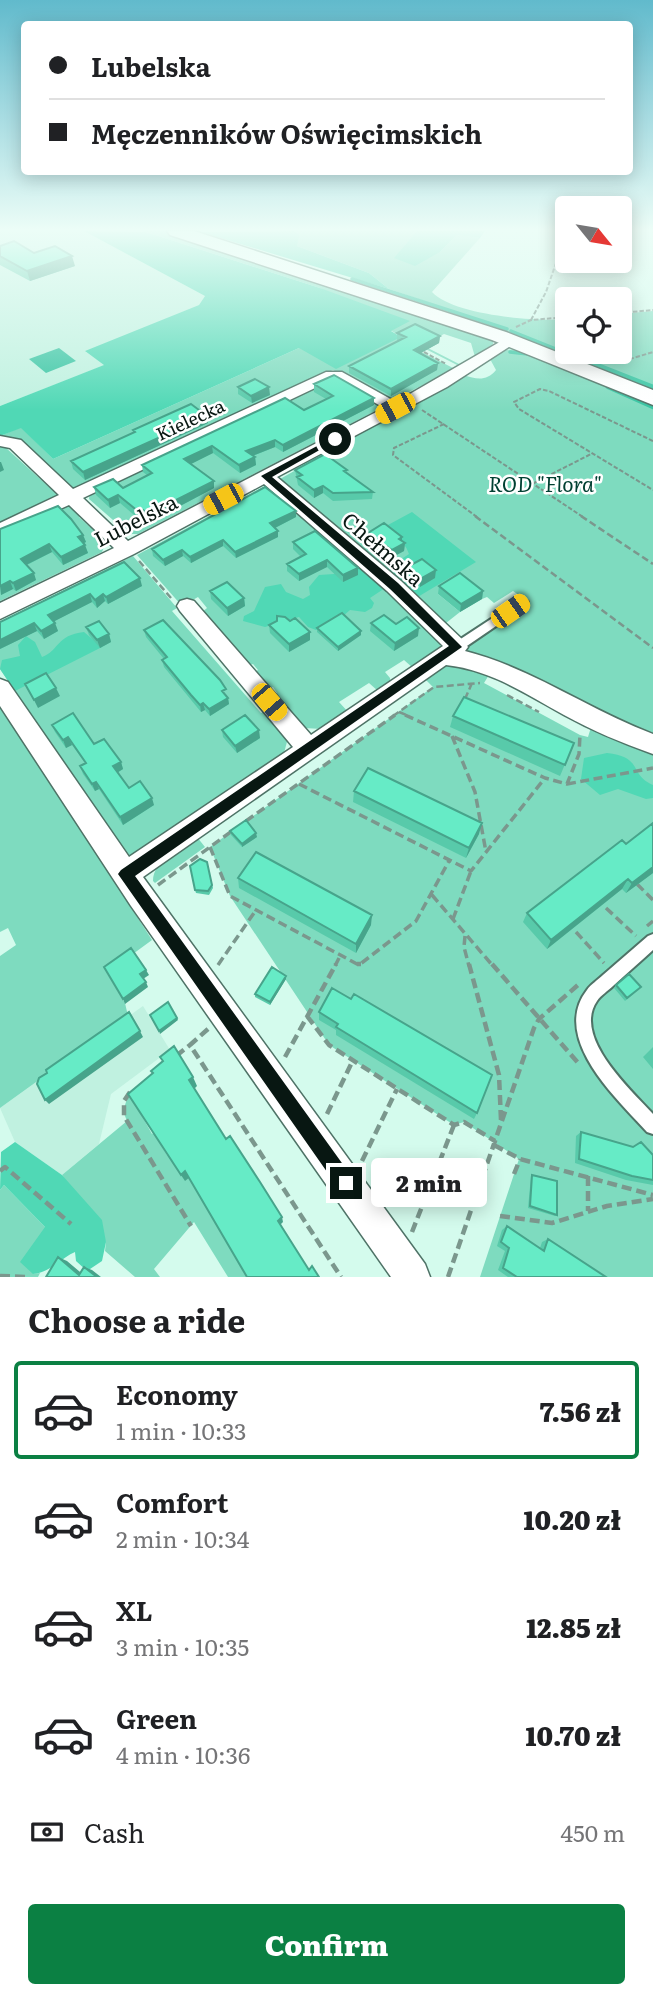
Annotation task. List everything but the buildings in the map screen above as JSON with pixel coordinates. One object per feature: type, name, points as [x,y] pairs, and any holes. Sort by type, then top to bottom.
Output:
[{"type":"main road","points":[[359,291],[504,338],[653,398]]},
{"type":"street","name":"Lubelska","points":[[0,612],[130,552],[265,476],[463,371],[504,338]]},
{"type":"street","name":"Kielecka","points":[[0,530],[331,375],[337,375],[401,404]]},
{"type":"street","points":[[2,440],[15,444],[130,552]]},
{"type":"street","name":"Chełmska","points":[[265,476],[400,591],[451,652]]},
{"type":"street","points":[[187,606],[308,748]]},
{"type":"street","points":[[133,886],[308,748],[451,652],[488,665],[592,719],[653,744]]},
{"type":"street","points":[[0,688],[133,886],[412,1277]]},
{"type":"lane","points":[[451,652],[523,602]]},
{"type":"lane","points":[[653,941],[592,995],[586,1007],[583,1028],[590,1051],[599,1064],[653,1126]]},
{"type":"path","points":[[504,338],[531,320],[546,291]]},
{"type":"path","points":[[632,312],[653,310]]},
{"type":"path","points":[[531,320],[555,318]]},
{"type":"path","points":[[632,359],[653,353]]},
{"type":"path","points":[[653,441],[549,391],[540,389],[514,402],[519,409],[653,490]]},
{"type":"path","points":[[401,404],[444,424],[653,564]]},
{"type":"path","points":[[444,424],[394,447],[393,455],[653,648]]},
{"type":"path","points":[[534,484],[593,453]]},
{"type":"path","points":[[130,552],[181,609],[187,606]]},
{"type":"path","points":[[243,824],[434,687],[484,682]]},
{"type":"path","points":[[459,710],[472,683]]},
{"type":"path","points":[[496,689],[544,715]]},
{"type":"path","points":[[398,712],[545,778],[567,784],[653,768]]},
{"type":"path","points":[[567,784],[579,754],[580,735],[587,738]]},
{"type":"path","points":[[452,736],[473,785],[484,827],[486,852]]},
{"type":"path","points":[[453,919],[471,871],[545,778]]},
{"type":"path","points":[[299,784],[471,871]]},
{"type":"path","points":[[133,886],[210,847],[232,831]]},
{"type":"path","points":[[210,847],[230,896],[359,965],[416,921],[449,861]]},
{"type":"path","points":[[637,884],[653,900]]},
{"type":"path","points":[[431,894],[580,1065]]},
{"type":"path","points":[[606,908],[636,936]]},
{"type":"path","points":[[215,968],[256,910]]},
{"type":"path","points":[[625,945],[653,921]]},
{"type":"path","points":[[576,932],[604,963],[595,971]]},
{"type":"path","points":[[465,934],[464,947],[499,1075],[501,1124]]},
{"type":"path","points":[[282,1062],[340,956]]},
{"type":"path","points":[[448,1277],[539,1019],[586,979]]},
{"type":"path","points":[[307,1016],[329,1045],[454,1125],[464,1122],[520,1159],[589,1176],[653,1197]]},
{"type":"path","points":[[168,1062],[216,1023]]},
{"type":"path","points":[[190,1045],[341,1277]]},
{"type":"path","points":[[324,1120],[353,1060]]},
{"type":"path","points":[[139,1085],[124,1101],[124,1116],[191,1226]]},
{"type":"path","points":[[358,1168],[397,1089]]},
{"type":"path","points":[[394,1251],[409,1239],[454,1125]]},
{"type":"path","points":[[514,1174],[520,1159]]},
{"type":"path","points":[[0,1171],[5,1167],[71,1224]]},
{"type":"path","points":[[588,1211],[589,1176]]},
{"type":"path","points":[[500,1216],[552,1223],[588,1211],[653,1197]]},
{"type":"path","points":[[0,1276],[28,1277]]},
{"type":"shaded area","points":[[0,291],[195,291],[205,296],[199,305],[86,352],[105,365],[0,406]]},
{"type":"shaded area","points":[[195,291],[327,291],[410,321],[391,331],[401,337],[336,369],[299,348],[53,459],[21,428],[0,436],[0,406],[104,365],[85,351],[199,305],[205,296]]},
{"type":"shaded area","points":[[59,348],[76,361],[46,373],[29,359]]},
{"type":"shaded area","points":[[412,512],[476,562],[416,598],[385,570],[409,554],[404,544],[396,538],[375,532]]},
{"type":"shaded area","points":[[357,563],[385,588],[370,598],[374,603],[372,608],[365,612],[350,610],[316,630],[308,627],[299,617],[265,627],[243,621],[244,616],[254,611],[265,587],[281,584],[286,592],[303,599],[310,595],[309,587],[319,575],[334,574]]},
{"type":"shaded area","points":[[84,632],[102,647],[15,691],[0,669],[2,660],[20,656],[18,645],[26,636],[35,642],[42,657],[68,636]]},
{"type":"shaded area","points":[[607,753],[619,755],[631,762],[640,776],[653,785],[653,798],[646,799],[618,789],[600,795],[581,779],[584,758]]},
{"type":"shaded area","points":[[143,1006],[170,1050],[111,1094],[99,1144],[62,1175],[15,1142],[0,1108]]},
{"type":"shaded area","points":[[15,1142],[62,1175],[102,1220],[106,1242],[102,1261],[87,1271],[76,1261],[75,1252],[45,1271],[33,1274],[20,1262],[45,1227],[4,1185],[0,1190],[1,1152]]},
{"type":"green space","points":[[324,291],[345,291],[493,340],[493,344],[475,357],[471,343],[444,334],[422,345],[463,366],[461,367],[402,337],[398,340],[455,369],[389,402],[333,370],[71,492],[0,436],[21,427],[53,459],[299,348],[400,336]]},
{"type":"green space","points":[[394,291],[433,291],[443,300],[476,311],[516,318],[555,319],[555,354],[448,313],[451,310]]},
{"type":"green space","points":[[653,311],[653,391],[582,364],[632,364],[632,313]]},
{"type":"green space","name":"ROD \"Flora\"","points":[[518,349],[653,402],[653,737],[598,716],[484,657],[460,648],[527,601],[513,591],[494,603],[487,597],[482,599],[438,594],[460,612],[446,623],[280,479],[464,375],[477,379],[489,376],[496,370],[490,359],[504,350]]},
{"type":"green space","points":[[328,380],[378,402],[379,409],[138,534],[129,534],[89,499],[90,492]]},
{"type":"green space","points":[[0,446],[5,447],[60,497],[0,526]]},
{"type":"green space","points":[[263,487],[270,487],[442,640],[439,650],[413,668],[404,660],[385,672],[390,683],[378,691],[369,683],[339,702],[349,713],[322,729],[304,728],[275,694],[277,693],[273,687],[270,688],[255,672],[258,670],[253,664],[250,665],[201,613],[207,608],[198,597],[182,606],[137,555]]},
{"type":"green space","points":[[61,504],[72,504],[83,514],[79,517],[90,527],[94,525],[110,540],[106,542],[102,552],[0,601],[0,533]]},
{"type":"green space","points":[[133,556],[177,608],[172,611],[261,713],[267,710],[288,738],[284,753],[136,857],[126,856],[113,840],[0,669],[0,622]]},
{"type":"green space","points":[[448,664],[492,670],[484,683],[580,735],[588,737],[592,724],[653,749],[653,1277],[480,1277],[519,1159],[464,1122],[454,1125],[329,1045],[230,896],[210,847],[433,687],[422,676]]},
{"type":"green space","points":[[0,703],[152,940],[107,973],[125,1003],[128,1016],[0,1108],[0,956],[16,945],[8,928],[0,932]]},
{"type":"green space","points":[[197,837],[205,847],[155,883],[154,874],[163,861]]},
{"type":"green space","points":[[129,1093],[152,1134],[160,1128],[165,1136],[159,1142],[167,1155],[196,1172],[248,1277],[228,1277],[194,1222],[154,1269],[160,1277],[135,1277],[105,1251],[106,1242],[62,1175],[127,1121],[123,1111]]},
{"type":"green space","points":[[4,1185],[46,1228],[33,1274],[40,1273],[38,1277],[0,1277],[0,1190]]},
{"type":"waterway","points":[[388,291],[507,329]]},
{"type":"waterway","points":[[511,331],[555,349]]},
{"type":"waterway","points":[[510,352],[528,354]]},
{"type":"waterway","points":[[595,364],[653,387]]},
{"type":"waterway","points":[[608,387],[653,407]]},
{"type":"route","points":[[335,439],[265,476],[394,586],[457,647],[126,874],[346,1183]]}]
